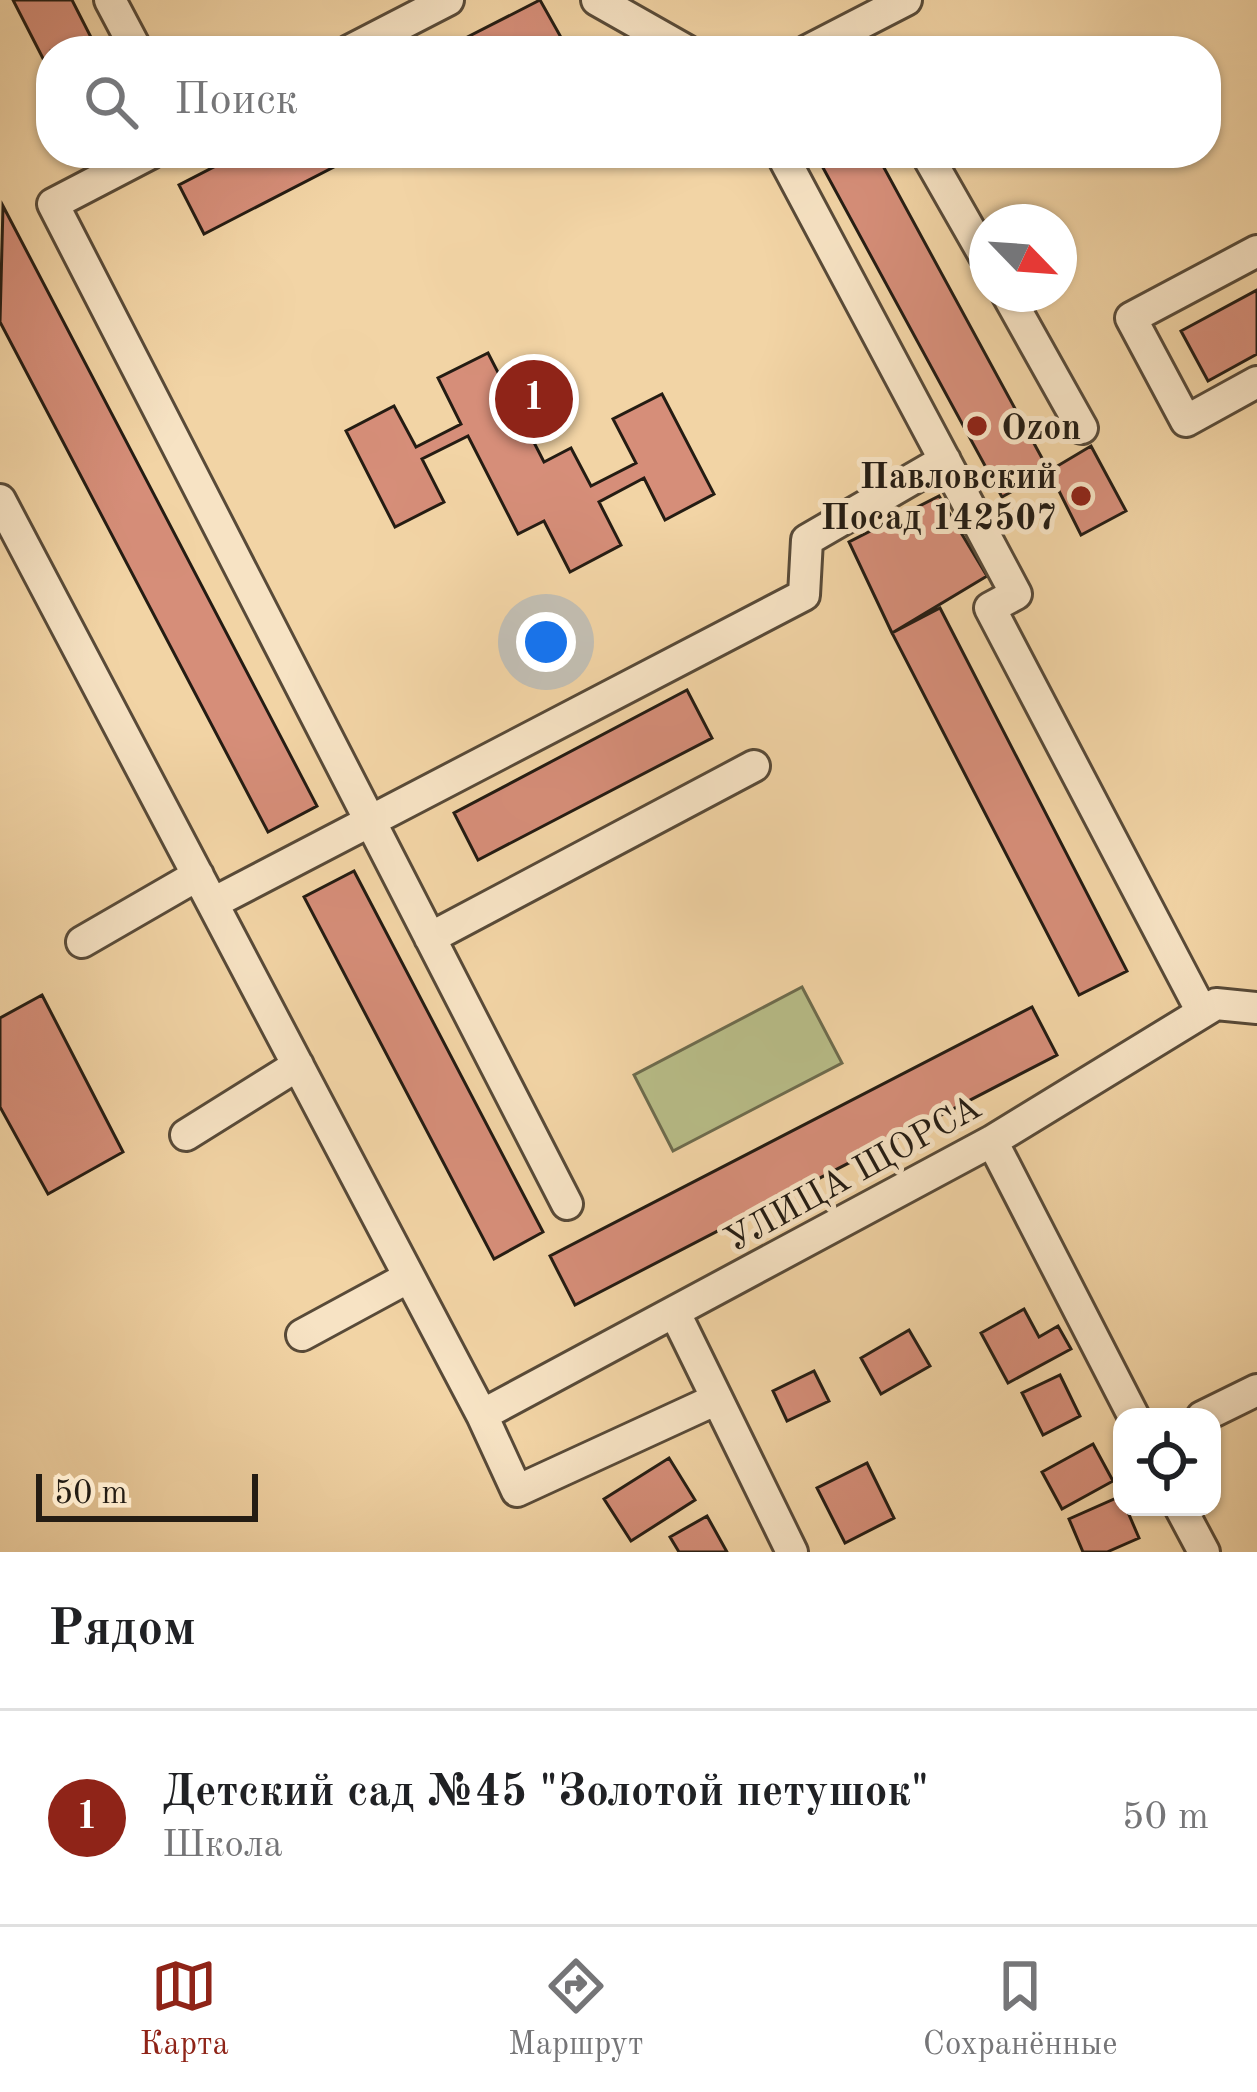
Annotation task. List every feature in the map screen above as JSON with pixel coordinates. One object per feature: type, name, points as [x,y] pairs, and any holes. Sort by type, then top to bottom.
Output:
[{"type":"street","points":[[110,0],[129,36]]},
{"type":"street","points":[[378,36],[448,0]]},
{"type":"street","points":[[597,0],[661,36]]},
{"type":"street","points":[[838,36],[876,18]]},
{"type":"street","points":[[122,168],[53,204],[567,1204]]},
{"type":"street","points":[[790,168],[1016,594],[990,608],[1202,1012]]},
{"type":"street","points":[[935,168],[969,228]]},
{"type":"street","points":[[1257,251],[1131,318],[1186,421],[1257,382]]},
{"type":"street","points":[[1016,312],[1082,428]]},
{"type":"street","points":[[82,941],[370,821],[804,596],[807,540],[945,460]]},
{"type":"street","points":[[0,500],[482,1415],[517,1491],[717,1399]]},
{"type":"street","points":[[430,938],[754,766]]},
{"type":"street","name":"УЛИЦА ЩОРСА","points":[[482,1415],[992,1141],[1216,1004],[1257,1008]]},
{"type":"street","points":[[186,1135],[298,1065]]},
{"type":"street","points":[[992,1141],[1129,1408]]},
{"type":"street","points":[[302,1335],[410,1277]]},
{"type":"street","points":[[675,1313],[792,1552]]},
{"type":"street","points":[[1220,1408],[1257,1390]]},
{"type":"street","points":[[1185,1516],[1204,1552]]},
{"type":"green space","points":[[802,987],[842,1063],[673,1151],[634,1075]]},
{"type":"building","points":[[13,0],[72,0],[90,36],[36,36],[36,45]]},
{"type":"building","points":[[540,0],[560,36],[469,36]]},
{"type":"building","points":[[212,168],[332,168],[204,234],[179,185]]},
{"type":"building","points":[[823,168],[884,168],[1049,471],[1002,497]]},
{"type":"building","points":[[3,206],[317,806],[268,832],[0,322]]},
{"type":"building","points":[[1257,290],[1257,354],[1208,381],[1181,331]]},
{"type":"building","points":[[488,353],[544,462],[571,448],[591,486],[636,463],[613,419],[662,394],[714,494],[665,520],[644,478],[599,502],[621,545],[570,572],[544,521],[518,534],[468,436],[422,459],[444,502],[395,527],[346,431],[394,406],[416,447],[461,424],[438,378]]},
{"type":"building","points":[[1091,446],[1126,511],[1081,535],[1049,471]]},
{"type":"building","points":[[939,496],[987,576],[892,633],[849,542]]},
{"type":"building","points":[[940,608],[1127,971],[1079,995],[892,633]]},
{"type":"building","points":[[687,690],[712,738],[478,860],[454,813]]},
{"type":"building","points":[[354,871],[543,1232],[494,1259],[304,897]]},
{"type":"building","points":[[42,995],[123,1152],[48,1194],[0,1107],[0,1018]]},
{"type":"building","points":[[1032,1007],[1057,1055],[575,1305],[550,1256]]},
{"type":"building","points":[[1024,1309],[1039,1337],[1058,1326],[1071,1349],[1008,1383],[981,1333]]},
{"type":"building","points":[[909,1330],[930,1366],[881,1394],[861,1358]]},
{"type":"building","points":[[814,1371],[829,1401],[787,1421],[773,1391]]},
{"type":"building","points":[[1060,1375],[1080,1416],[1043,1435],[1022,1393]]},
{"type":"building","points":[[1093,1444],[1113,1481],[1062,1509],[1042,1472]]},
{"type":"building","points":[[669,1458],[695,1500],[631,1541],[604,1499]]},
{"type":"building","points":[[867,1463],[894,1518],[845,1543],[817,1488]]},
{"type":"building","points":[[1113,1500],[1113,1516],[1130,1516],[1139,1538],[1107,1552],[1083,1552],[1069,1519]]},
{"type":"building","points":[[707,1516],[727,1552],[679,1552],[670,1537]]},
{"type":"place","name":"Детский сад №45 \"Золотой петушок\"","points":[[534,399]]},
{"type":"place","name":"Ozon","points":[[977,426]]},
{"type":"place","name":"Павловский Посад 142507","points":[[1081,496]]}]
